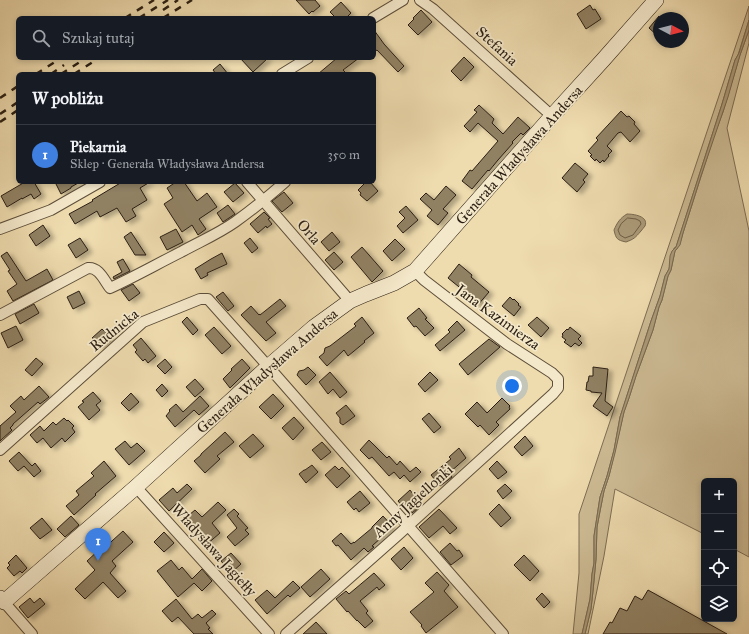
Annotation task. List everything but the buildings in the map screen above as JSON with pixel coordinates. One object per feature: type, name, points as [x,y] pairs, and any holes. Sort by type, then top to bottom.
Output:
[{"type":"street","points":[[376,16],[403,0]]},
{"type":"street","name":"Stefania","points":[[420,0],[433,9],[552,116]]},
{"type":"street","name":"Generała Władysława Andersa","points":[[2,600],[136,487],[314,327],[350,301],[394,283],[415,271],[656,0]]},
{"type":"street","points":[[285,72],[305,60]]},
{"type":"street","points":[[0,229],[51,210],[96,184]]},
{"type":"street","name":"Orla","points":[[249,184],[350,301]]},
{"type":"street","points":[[0,315],[88,268],[98,271],[110,288],[134,277],[236,222],[283,184]]},
{"type":"street","name":"Jana Kazimierza","points":[[415,271],[424,280],[507,344],[552,373],[558,379],[558,388]]},
{"type":"street","name":"Rudnicka","points":[[0,450],[143,322],[200,299],[208,299],[269,366],[503,634]]},
{"type":"street","name":"Anny Jagiellonki","points":[[286,634],[409,525],[558,388]]},
{"type":"street","name":"Władysława Jagiełły","points":[[136,487],[269,634]]},
{"type":"street","points":[[2,600],[32,634]]},
{"type":"shaded area","points":[[749,6],[749,20],[620,417],[614,450],[600,497],[594,536],[594,563],[590,599],[582,634],[573,634],[579,573],[579,514]]},
{"type":"shaded area","points":[[749,30],[749,43],[727,128],[749,231],[749,557],[737,551],[737,478],[701,478],[701,532],[615,489],[604,556],[588,634],[585,634],[591,609],[596,559],[597,527],[604,491],[624,412],[653,330],[671,270],[675,251],[681,240]]},
{"type":"water","points":[[749,20],[749,30],[728,97],[701,176],[680,245],[675,251],[671,270],[653,330],[624,412],[600,511],[597,527],[596,559],[591,609],[585,634],[582,634],[590,599],[594,563],[594,536],[600,497],[614,450],[620,417],[660,296],[665,276],[669,269],[670,256],[676,247]]},
{"type":"water","points":[[627,214],[640,216],[646,223],[645,227],[636,237],[626,242],[617,239],[614,230],[622,217]]},
{"type":"railway","points":[[128,16],[154,0]]},
{"type":"railway","points":[[142,16],[168,0]]},
{"type":"railway","points":[[163,10],[178,0]]},
{"type":"railway","points":[[166,16],[192,0]]},
{"type":"railway","points":[[39,72],[58,60]]},
{"type":"railway","points":[[64,72],[83,60]]},
{"type":"railway","points":[[77,72],[96,60]]},
{"type":"railway","points":[[54,72],[64,65]]},
{"type":"railway","points":[[0,98],[16,87]]},
{"type":"railway","points":[[0,114],[16,103]]},
{"type":"railway","points":[[0,122],[16,111]]},
{"type":"place","name":"Piekarnia","points":[[98,561]]}]
